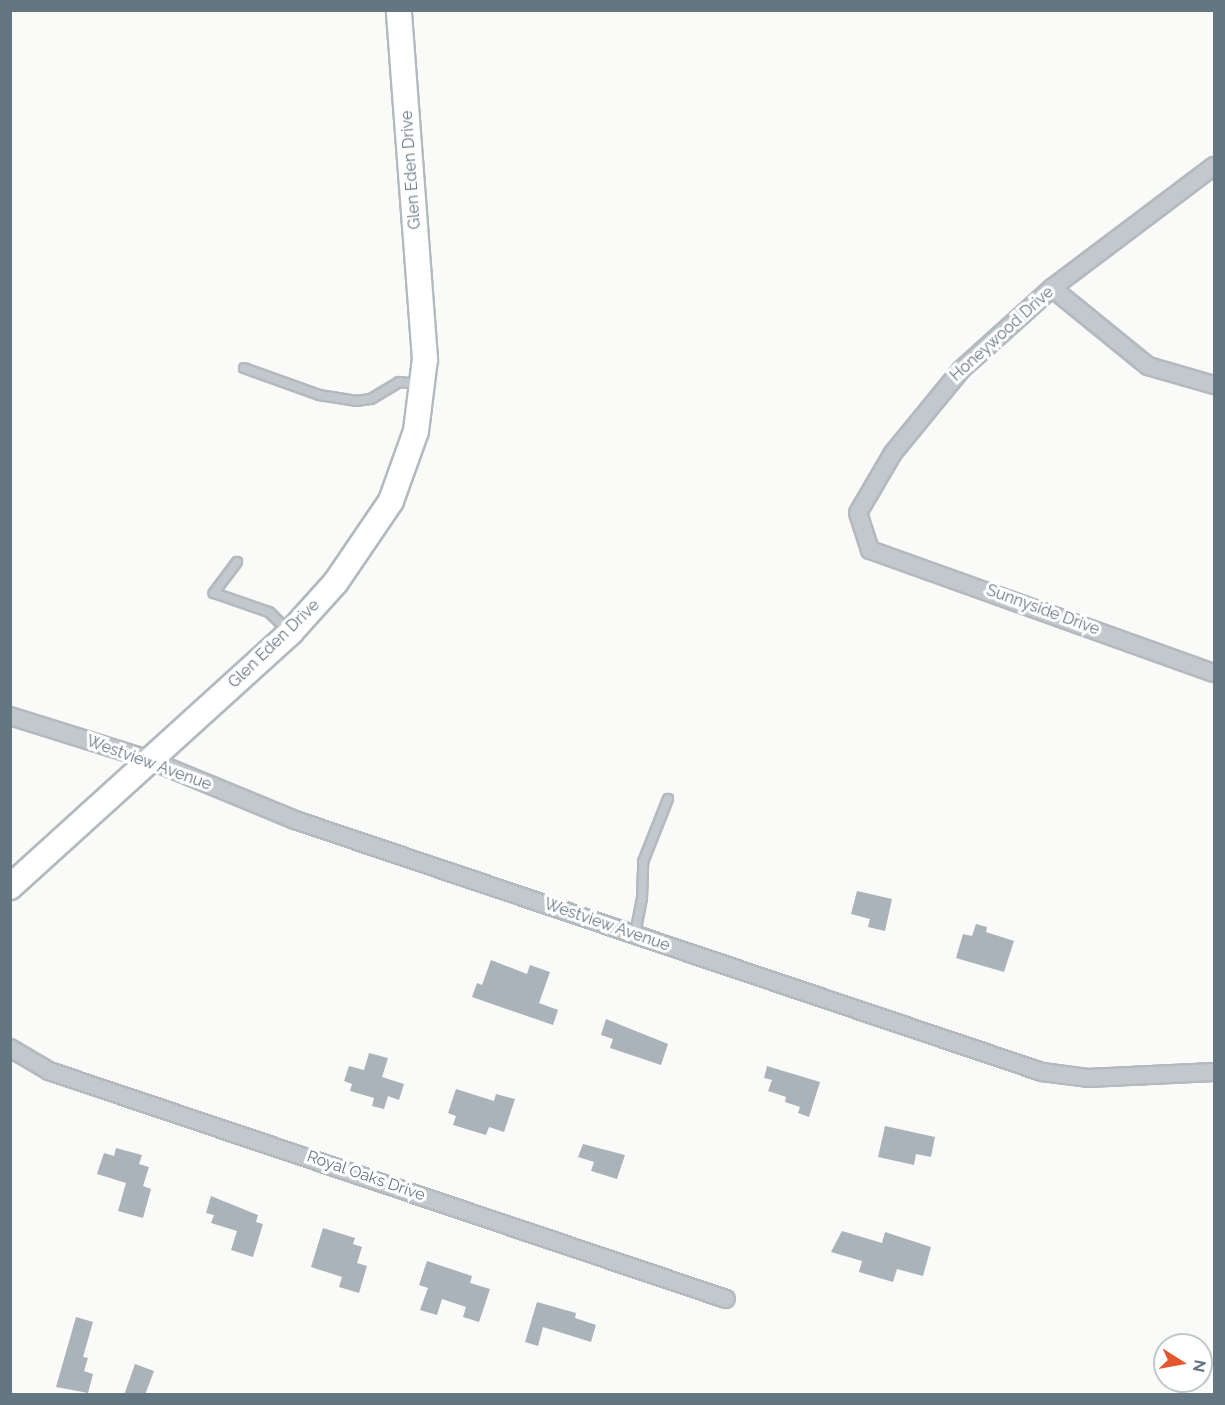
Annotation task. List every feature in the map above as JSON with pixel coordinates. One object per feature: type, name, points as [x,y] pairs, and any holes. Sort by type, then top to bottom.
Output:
[{"type":"street","name":"Glen Eden Drive","points":[[10,887],[147,759],[291,632],[336,582],[390,501],[416,431],[425,359],[399,10]]},
{"type":"street","name":"Honeywood Drive","points":[[870,550],[858,513],[893,453],[961,370],[1052,288],[1215,166]]},
{"type":"street","points":[[1052,288],[1148,366],[1215,385]]},
{"type":"street","name":"Sunnyside Drive","points":[[870,550],[1215,673]]},
{"type":"street","name":"Westview Avenue","points":[[10,716],[147,759],[295,820],[1042,1072],[1088,1078],[1215,1072]]},
{"type":"street","name":"Royal Oaks Drive","points":[[10,1048],[49,1071],[726,1299]]},
{"type":"lane","points":[[244,368],[319,395],[357,401],[371,399],[399,382],[422,384]]},
{"type":"lane","points":[[237,562],[214,593],[269,612],[291,632]]},
{"type":"lane","points":[[634,934],[642,898],[643,862],[668,799]]},
{"type":"building","points":[[857,891],[892,899],[885,931],[868,927],[870,919],[851,914]]},
{"type":"building","points":[[976,924],[987,927],[986,932],[1014,941],[1004,972],[956,958],[963,934],[972,936]]},
{"type":"building","points":[[491,960],[527,974],[530,965],[550,972],[539,1003],[558,1010],[553,1025],[472,997],[477,983],[482,985]]},
{"type":"building","points":[[606,1019],[668,1044],[661,1065],[610,1048],[613,1039],[601,1035]]},
{"type":"building","points":[[369,1053],[388,1058],[382,1077],[404,1084],[399,1100],[388,1096],[384,1109],[372,1106],[374,1098],[350,1091],[352,1084],[344,1081],[349,1066],[364,1070]]},
{"type":"building","points":[[767,1066],[820,1082],[809,1117],[798,1113],[800,1107],[785,1102],[786,1097],[768,1091],[772,1080],[764,1078]]},
{"type":"building","points":[[456,1089],[494,1101],[496,1094],[515,1099],[504,1132],[489,1127],[486,1135],[453,1125],[456,1116],[448,1113]]},
{"type":"building","points":[[885,1126],[935,1137],[931,1157],[916,1154],[914,1165],[878,1157]]},
{"type":"building","points":[[583,1144],[625,1155],[617,1179],[591,1171],[594,1162],[578,1157]]},
{"type":"building","points":[[116,1148],[142,1155],[139,1164],[149,1167],[143,1186],[151,1189],[143,1218],[118,1211],[126,1183],[97,1174],[104,1153],[114,1156]]},
{"type":"building","points":[[211,1196],[258,1215],[256,1222],[263,1224],[253,1257],[231,1250],[237,1231],[211,1223],[214,1215],[206,1213]]},
{"type":"building","points":[[323,1228],[355,1238],[353,1244],[362,1247],[357,1263],[367,1266],[359,1293],[339,1287],[342,1277],[311,1267]]},
{"type":"building","points":[[842,1231],[882,1243],[885,1232],[931,1247],[923,1276],[897,1269],[893,1282],[859,1272],[862,1261],[831,1252]]},
{"type":"building","points":[[427,1261],[472,1276],[470,1283],[490,1289],[479,1322],[463,1317],[466,1307],[442,1299],[437,1315],[420,1310],[428,1288],[419,1285]]},
{"type":"building","points":[[537,1302],[576,1313],[575,1318],[596,1325],[591,1342],[543,1327],[538,1346],[525,1342]]},
{"type":"building","points":[[76,1317],[93,1322],[83,1357],[88,1358],[84,1371],[93,1374],[88,1393],[56,1387]]},
{"type":"building","points":[[135,1364],[154,1371],[145,1395],[124,1395]]}]
